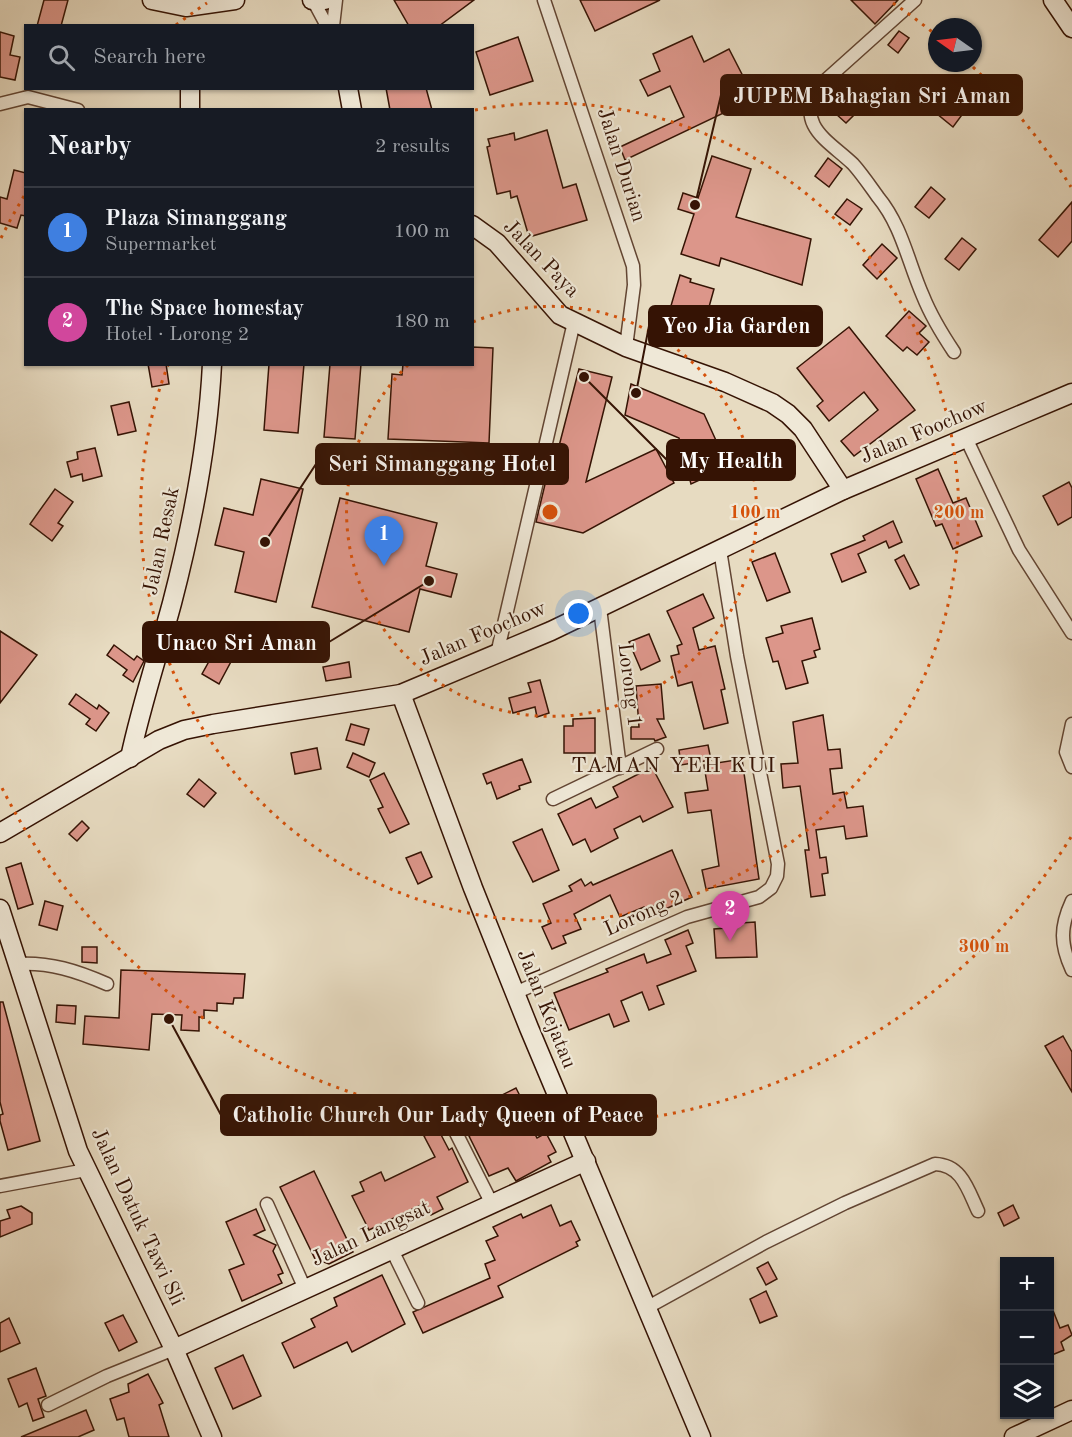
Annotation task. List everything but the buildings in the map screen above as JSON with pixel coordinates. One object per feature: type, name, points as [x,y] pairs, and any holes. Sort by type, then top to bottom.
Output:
[{"type":"street","points":[[152,0],[196,16],[234,0]]},
{"type":"street","points":[[325,0],[313,0],[326,24]]},
{"type":"street","points":[[333,24],[336,0]]},
{"type":"street","name":"Jalan Durian","points":[[544,0],[633,267],[634,285],[626,347]]},
{"type":"street","points":[[915,0],[818,87],[813,95],[810,113],[816,130],[854,165],[885,205],[897,226],[922,295],[954,352]]},
{"type":"street","points":[[1053,0],[1072,28]]},
{"type":"street","points":[[190,90],[190,108]]},
{"type":"street","points":[[348,90],[352,108]]},
{"type":"street","points":[[0,105],[28,98],[70,108]]},
{"type":"street","name":"Jalan Paya","points":[[474,226],[497,243],[560,315],[626,347],[725,382],[772,403],[802,429],[843,490]]},
{"type":"street","points":[[497,654],[574,322]]},
{"type":"street","name":"Jalan Resak","points":[[130,758],[148,683],[172,602],[207,438],[212,366]]},
{"type":"street","name":"Jalan Foochow","points":[[0,833],[159,740],[184,730],[401,694],[600,608],[843,490],[1072,393]]},
{"type":"street","points":[[966,438],[1019,550],[1072,633]]},
{"type":"street","name":"Lorong 2","points":[[515,993],[704,910],[759,897],[771,888],[777,876],[778,864],[737,656],[720,550]]},
{"type":"street","name":"Lorong 1","points":[[600,608],[620,768]]},
{"type":"street","name":"Jalan Kejatau","points":[[401,694],[473,888],[515,993],[701,1437]]},
{"type":"street","points":[[1072,724],[1066,752],[1072,767]]},
{"type":"street","points":[[553,799],[657,749]]},
{"type":"street","points":[[1072,901],[1061,931],[1062,944],[1072,970]]},
{"type":"street","name":"Jalan Datuk Tawi Sli","points":[[0,909],[78,1151],[174,1349],[212,1437]]},
{"type":"street","points":[[17,964],[36,963],[60,967],[107,984]]},
{"type":"street","points":[[448,1117],[492,1204]]},
{"type":"street","name":"Jalan Langsat","points":[[174,1349],[586,1161]]},
{"type":"street","points":[[648,1307],[845,1203],[935,1164],[951,1167],[962,1177],[978,1211]]},
{"type":"street","points":[[0,1186],[86,1170]]},
{"type":"street","points":[[267,1204],[305,1289]]},
{"type":"street","points":[[392,1250],[418,1303]]},
{"type":"street","points":[[48,1406],[107,1376],[174,1349]]},
{"type":"street","points":[[1014,1437],[1072,1410]]},
{"type":"place","name":"JUPEM Bahagian Sri Aman","points":[[695,205]]},
{"type":"place","name":"My Health","points":[[584,377]]},
{"type":"place","name":"Yeo Jia Garden","points":[[636,393]]},
{"type":"place","name":"Seri Simanggang Hotel","points":[[265,542]]},
{"type":"place","name":"Plaza Simanggang","points":[[384,566]]},
{"type":"place","name":"Unaco Sri Aman","points":[[429,581]]},
{"type":"place","name":"The Space homestay","points":[[730,941]]},
{"type":"place","name":"Catholic Church Our Lady Queen of Peace","points":[[169,1019]]},
{"type":"district","name":"TAMAN YEH KUI","points":[[674,766]]}]
